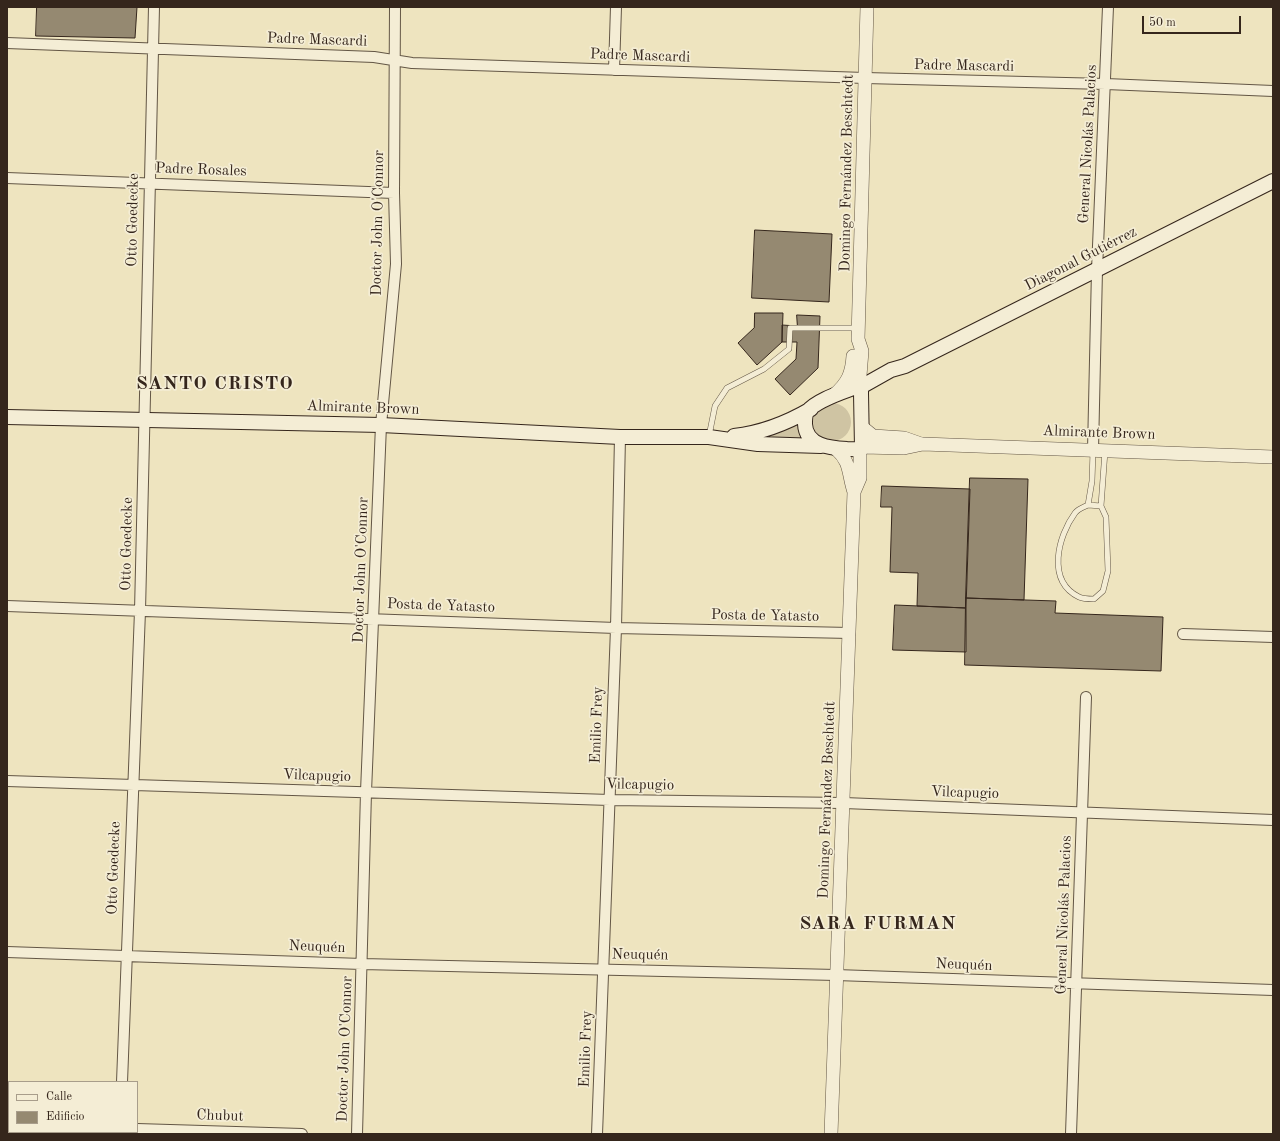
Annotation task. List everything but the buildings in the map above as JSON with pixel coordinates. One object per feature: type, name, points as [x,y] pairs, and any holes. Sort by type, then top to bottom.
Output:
[{"type":"main road","name":"Diagonal Gutiérrez","points":[[860,391],[868,391],[894,376],[905,366],[1273,181]]},
{"type":"main road","name":"Almirante Brown","points":[[7,417],[381,425],[620,437],[713,437],[762,430],[788,420],[834,395],[860,391]]},
{"type":"main road","points":[[860,391],[862,427],[861,448]]},
{"type":"main road","points":[[810,409],[805,417],[805,428],[812,439],[821,446]]},
{"type":"main road","name":"Almirante Brown","points":[[713,437],[758,444],[821,446],[836,449],[861,448]]},
{"type":"street","name":"Otto Goedecke","points":[[122,1081],[132,786],[140,612],[154,7]]},
{"type":"street","name":"Doctor John O'Connor","points":[[357,1134],[366,792],[381,425],[396,264],[394,193],[395,7]]},
{"type":"street","points":[[614,70],[616,7]]},
{"type":"street","name":"Domingo Fernández Beschtedt","points":[[834,395],[842,388],[850,375],[853,352],[858,334],[867,7]]},
{"type":"street","name":"General Nicolás Palacios","points":[[1099,450],[1097,270],[1106,84],[1108,7]]},
{"type":"street","name":"Padre Mascardi","points":[[7,43],[152,50],[374,57],[412,63],[865,78],[1106,84],[1273,91]]},
{"type":"street","name":"Padre Rosales","points":[[7,178],[394,193]]},
{"type":"street","name":"Domingo Fernández Beschtedt","points":[[858,334],[862,351],[860,391]]},
{"type":"street","name":"Almirante Brown","points":[[862,427],[873,436],[904,438],[923,444]]},
{"type":"street","name":"Emilio Frey","points":[[597,1134],[616,628],[620,437]]},
{"type":"street","name":"Almirante Brown","points":[[861,448],[904,448],[923,444],[1273,457]]},
{"type":"street","name":"Domingo Fernández Beschtedt","points":[[854,492],[860,478],[861,448]]},
{"type":"street","name":"Domingo Fernández Beschtedt","points":[[831,1134],[854,492],[849,478],[848,464],[843,455],[836,449]]},
{"type":"street","name":"Posta de Yatasto","points":[[7,606],[616,628],[850,633]]},
{"type":"street","points":[[1183,634],[1273,637]]},
{"type":"street","name":"General Nicolás Palacios","points":[[1070,1134],[1086,697]]},
{"type":"street","name":"Vilcapugio","points":[[7,781],[610,800],[844,803],[1273,820]]},
{"type":"street","name":"Neuquén","points":[[7,952],[362,964],[836,975],[1273,990]]},
{"type":"street","name":"Chubut","points":[[138,1129],[302,1134]]},
{"type":"lane","points":[[713,437],[715,406],[721,395],[727,388],[764,369],[789,349],[790,328],[858,334]]},
{"type":"lane","points":[[1088,505],[1099,450]]},
{"type":"lane","points":[[1099,450],[1100,506],[1106,517],[1108,571],[1103,591],[1094,599],[1080,598],[1066,587],[1057,567],[1061,542],[1076,512],[1088,505],[1100,506]]},
{"type":"shaded area","points":[[832,403],[845,409],[851,422],[845,435],[832,441],[819,435],[813,422],[819,409]]},
{"type":"shaded area","points":[[797,422],[801,439],[764,437]]},
{"type":"district","name":"SANTO CRISTO","points":[[215,384]]},
{"type":"district","name":"SARA FURMAN","points":[[878,924]]}]
